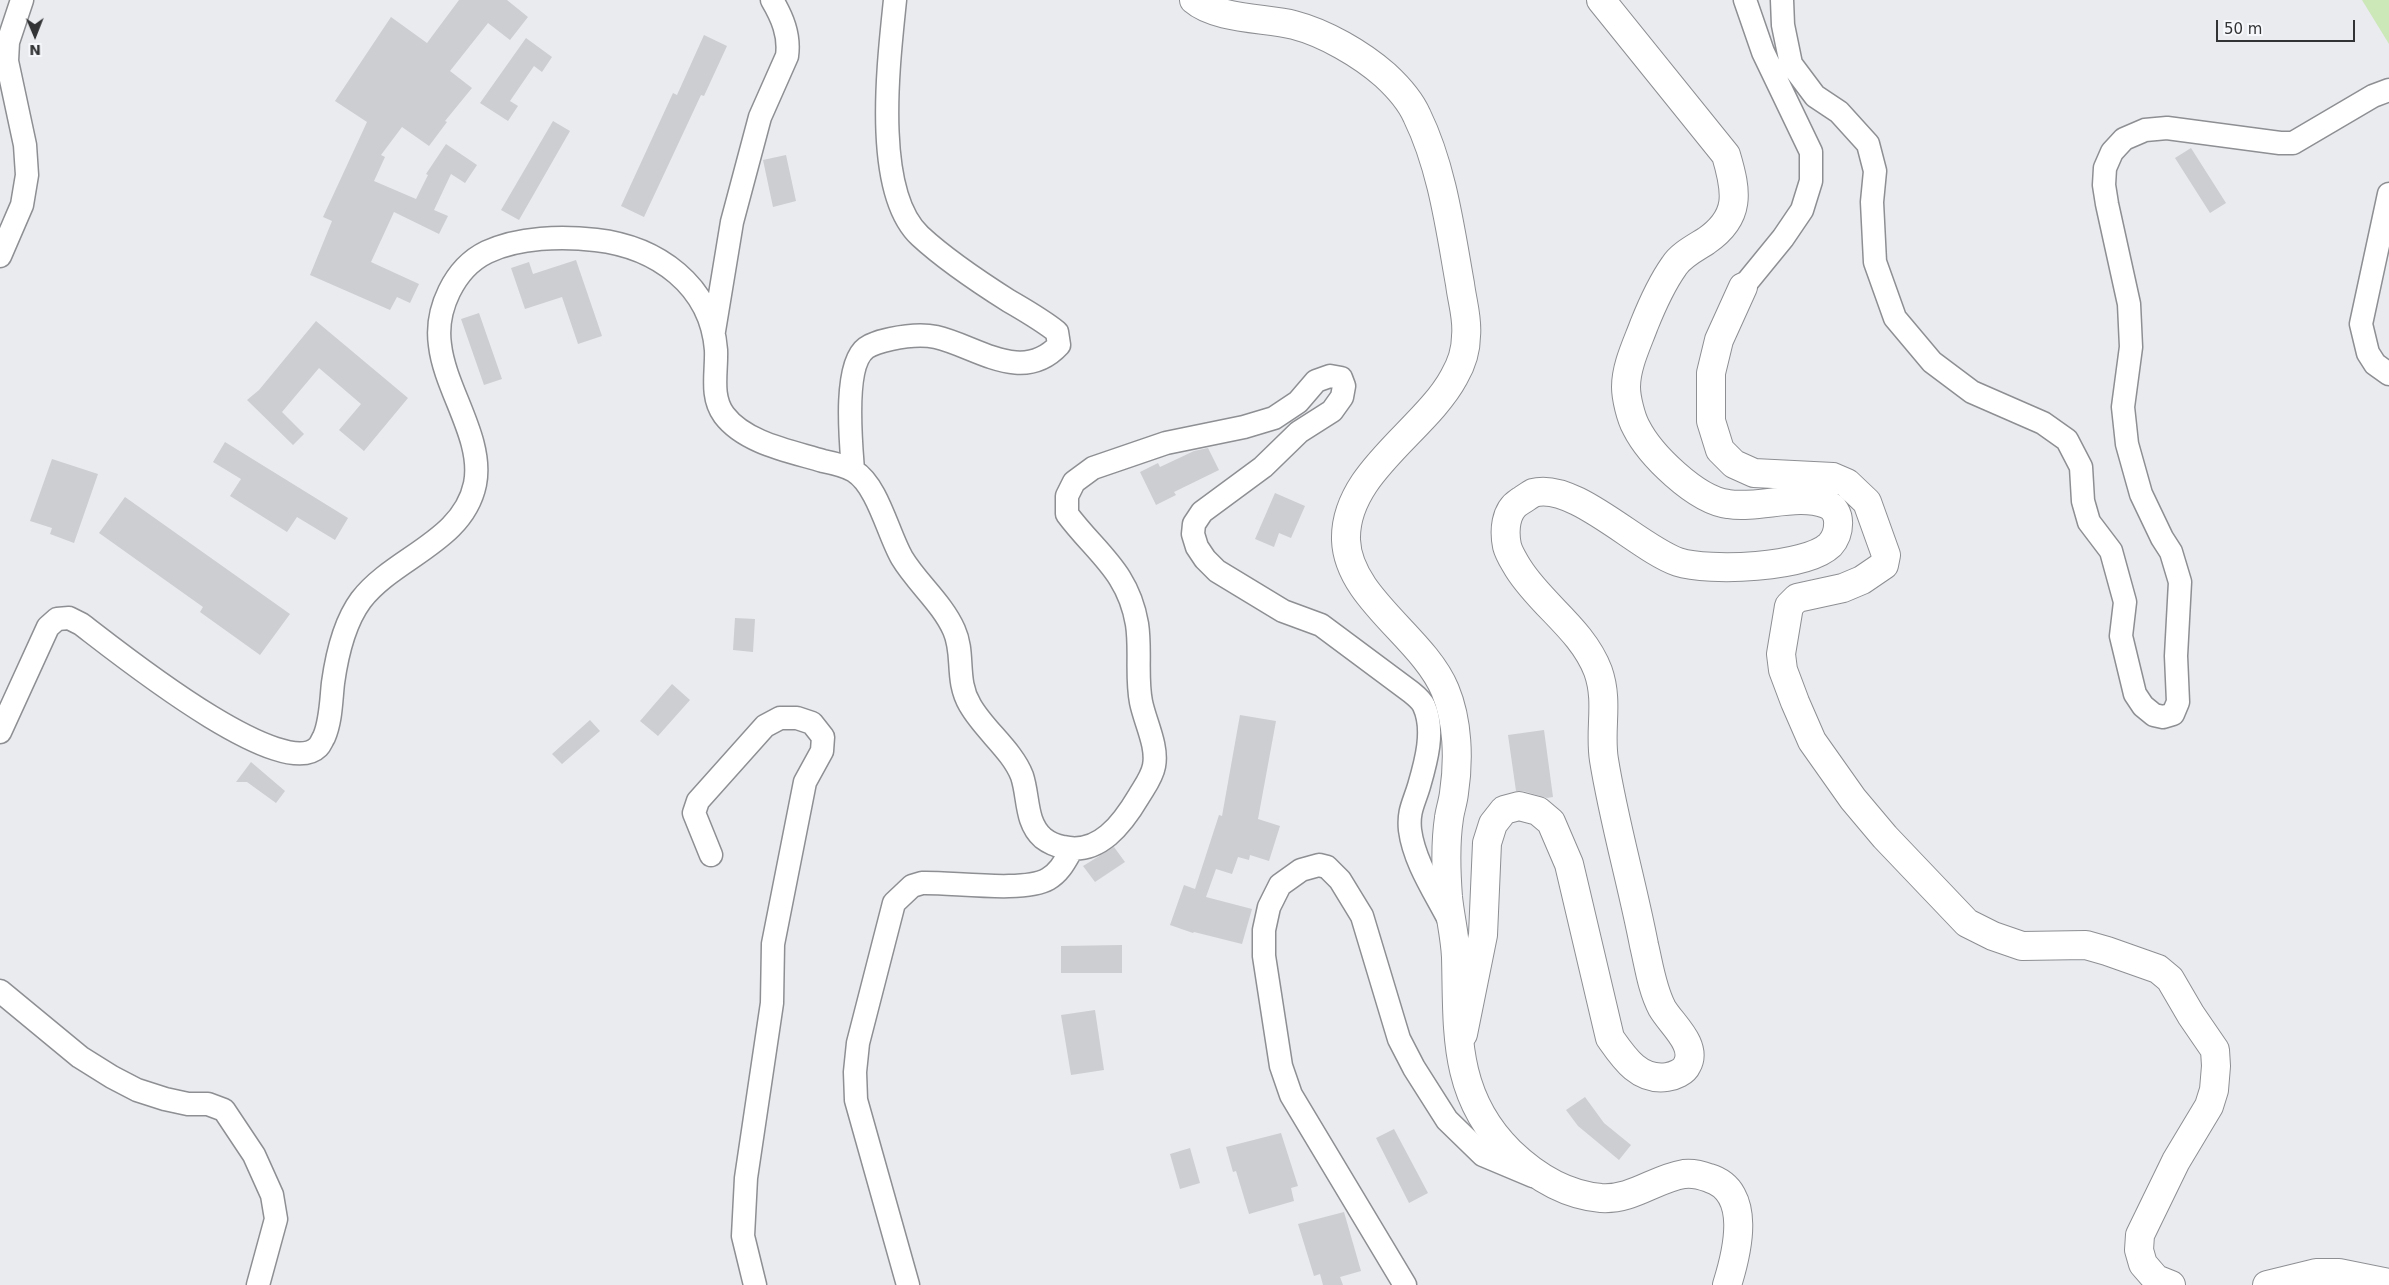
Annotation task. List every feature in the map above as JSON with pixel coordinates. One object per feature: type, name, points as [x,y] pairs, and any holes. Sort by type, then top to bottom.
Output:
[{"type":"main road","points":[[1194,0],[1199,5],[1226,13],[1296,25],[1331,38],[1380,71],[1405,95],[1417,115],[1431,152],[1442,196],[1464,310],[1467,333],[1463,356],[1455,375],[1441,398],[1387,454],[1360,491],[1348,517],[1346,544],[1354,573],[1372,598],[1408,636],[1432,666],[1445,690],[1455,722],[1456,760],[1454,794],[1446,851],[1448,899],[1454,930],[1459,1056],[1470,1094],[1490,1127],[1507,1150],[1548,1181],[1569,1192],[1604,1198],[1627,1196],[1669,1178],[1690,1173],[1714,1179],[1725,1186],[1737,1211],[1738,1236],[1735,1261],[1727,1285]]},
{"type":"main road","points":[[1459,1056],[1483,935],[1487,843],[1493,824],[1504,810],[1519,806],[1538,811],[1551,822],[1561,842],[1571,873],[1610,1038],[1625,1060],[1642,1074],[1662,1078],[1678,1074],[1687,1065],[1689,1052],[1685,1040],[1662,1008],[1649,970],[1603,757],[1605,710],[1599,674],[1586,647],[1572,629],[1530,587],[1507,551],[1505,526],[1513,506],[1532,494],[1553,492],[1577,502],[1616,524],[1650,549],[1676,562],[1699,568],[1721,568],[1796,560],[1820,552],[1832,543],[1838,532],[1838,517],[1833,507],[1822,502],[1800,501],[1730,505],[1712,500],[1684,481],[1655,454],[1634,425],[1626,388],[1633,354],[1650,311],[1674,264],[1727,224],[1734,204],[1733,178],[1726,155],[1602,0]]},
{"type":"main road","points":[[1743,287],[1719,340],[1711,373],[1711,421],[1720,450],[1734,464],[1754,473],[1833,477],[1847,482],[1867,502],[1886,555],[1884,565],[1862,580],[1843,588],[1797,598],[1789,606],[1781,654],[1783,670],[1812,741],[1858,806],[1967,923],[1993,936],[2022,946],[2086,946],[2158,969],[2170,979],[2190,1015],[2215,1050],[2214,1090],[2209,1106],[2176,1161],[2140,1235],[2139,1250],[2143,1264],[2156,1279],[2171,1285]]},
{"type":"main road","points":[[2267,1285],[2316,1273],[2339,1274],[2389,1283]]},
{"type":"street","points":[[0,256],[22,205],[27,175],[25,145],[6,61],[8,42],[22,0]]},
{"type":"street","points":[[772,0],[784,24],[788,46],[786,56],[760,117],[732,222],[714,332],[716,349],[714,386],[719,409],[732,424],[752,437],[792,452],[853,470],[866,483],[906,563],[956,634],[961,684],[967,701],[995,741],[1011,757],[1021,773],[1033,824],[1041,837],[1056,846],[1072,849],[1086,848],[1098,843],[1114,832],[1128,815],[1150,778],[1156,761],[1139,691],[1138,631],[1132,601],[1118,574],[1067,514],[1067,496],[1074,482],[1093,468],[1166,443],[1244,427],[1274,418],[1298,402],[1316,381],[1330,376],[1341,378],[1344,386],[1342,397],[1332,410],[1299,432],[1263,467],[1202,512],[1194,524],[1193,534],[1197,547],[1205,559],[1217,571],[1283,611],[1321,625],[1412,692],[1424,705],[1429,719],[1429,734],[1419,786],[1409,811],[1410,831],[1430,883],[1454,930]]},
{"type":"street","points":[[853,470],[850,420],[852,390],[856,365],[864,349],[878,342],[898,337],[935,336],[981,355],[1027,363],[1044,357],[1059,345],[1057,332],[958,267],[920,235],[908,222],[894,183],[887,131],[895,0]]},
{"type":"street","points":[[1743,287],[1783,238],[1802,210],[1812,181],[1811,152],[1763,52],[1745,0]]},
{"type":"street","points":[[1782,0],[1783,24],[1790,64],[1815,96],[1840,112],[1868,144],[1875,171],[1872,202],[1875,262],[1895,318],[1932,362],[1972,392],[2043,423],[2067,440],[2081,467],[2083,501],[2089,522],[2111,551],[2125,602],[2121,636],[2135,694],[2143,706],[2154,715],[2163,718],[2173,714],[2178,702],[2176,656],[2180,582],[2171,552],[2158,531],[2141,494],[2127,444],[2123,407],[2131,347],[2129,304],[2107,204],[2104,185],[2105,168],[2112,152],[2124,139],[2145,130],[2167,128],[2280,143],[2293,143],[2373,96],[2389,90]]},
{"type":"street","points":[[2389,194],[2361,324],[2368,353],[2375,364],[2389,374]]},
{"type":"street","points":[[0,732],[48,627],[57,619],[69,618],[81,624],[146,673],[237,734],[292,754],[308,753],[318,747],[327,730],[334,676],[349,617],[380,579],[450,530],[473,493],[477,470],[474,452],[445,369],[439,344],[440,321],[448,293],[457,278],[462,271],[484,253],[513,244],[552,238],[599,240],[638,250],[664,263],[687,281],[702,304],[714,332]]},
{"type":"street","points":[[711,855],[694,813],[698,801],[765,726],[780,718],[797,718],[812,723],[823,736],[822,751],[805,782],[773,944],[772,1003],[746,1178],[743,1236],[755,1285]]},
{"type":"street","points":[[908,1285],[856,1100],[855,1072],[858,1043],[894,903],[912,886],[922,883],[1030,885],[1048,880],[1061,869],[1072,849]]},
{"type":"street","points":[[1405,1285],[1291,1095],[1281,1066],[1264,956],[1264,930],[1269,907],[1280,885],[1301,870],[1319,865],[1327,867],[1340,880],[1362,916],[1399,1039],[1414,1068],[1447,1120],[1483,1155],[1513,1169],[1548,1181]]},
{"type":"street","points":[[0,991],[80,1057],[137,1090],[165,1099],[188,1104],[208,1104],[224,1110],[254,1155],[272,1195],[276,1219],[258,1285]]},
{"type":"green space","points":[[2362,0],[2389,0],[2389,44]]},
{"type":"building","points":[[459,0],[507,0],[528,17],[510,40],[488,23],[450,71],[472,88],[445,121],[447,122],[429,146],[402,127],[381,155],[385,157],[374,181],[416,199],[428,175],[426,174],[446,144],[477,165],[465,183],[451,174],[434,210],[448,216],[439,234],[394,212],[371,262],[419,284],[410,303],[397,297],[390,310],[310,275],[332,221],[323,217],[367,122],[335,101],[391,17],[427,43]]},
{"type":"building","points":[[704,35],[727,46],[704,96],[701,95],[644,217],[621,206],[673,93],[677,95]]},
{"type":"building","points":[[526,38],[552,57],[542,72],[534,66],[510,101],[518,106],[508,121],[480,103]]},
{"type":"building","points":[[553,121],[570,131],[519,220],[501,210]]},
{"type":"building","points":[[2191,148],[2226,203],[2210,213],[2175,158]]},
{"type":"building","points":[[786,155],[796,201],[773,207],[763,160]]},
{"type":"building","points":[[576,260],[602,336],[578,344],[562,297],[525,309],[511,268],[529,262],[533,274]]},
{"type":"building","points":[[479,313],[502,379],[484,385],[461,319]]},
{"type":"building","points":[[316,321],[408,398],[364,451],[339,430],[361,404],[319,368],[282,412],[304,434],[293,445],[247,400],[259,390]]},
{"type":"building","points":[[225,442],[348,518],[335,540],[297,517],[287,532],[230,496],[241,479],[213,462]]},
{"type":"building","points":[[1208,448],[1219,470],[1174,492],[1176,495],[1156,505],[1140,472],[1158,463],[1160,467],[1194,451]]},
{"type":"building","points":[[52,459],[98,474],[74,543],[50,534],[52,528],[30,521]]},
{"type":"building","points":[[1275,493],[1305,506],[1291,538],[1279,533],[1274,547],[1255,539]]},
{"type":"building","points":[[125,497],[290,614],[260,655],[200,612],[203,607],[99,533]]},
{"type":"building","points":[[735,618],[755,619],[753,652],[733,650]]},
{"type":"building","points":[[672,684],[690,700],[658,736],[640,721]]},
{"type":"building","points":[[1240,715],[1276,721],[1258,819],[1280,826],[1269,861],[1250,855],[1249,860],[1238,857],[1232,874],[1216,869],[1206,897],[1252,909],[1242,944],[1193,933],[1170,925],[1184,885],[1195,889],[1219,815],[1222,816]]},
{"type":"building","points":[[590,720],[600,731],[562,764],[552,754]]},
{"type":"building","points":[[1544,730],[1553,797],[1547,798],[1523,791],[1516,791],[1508,735]]},
{"type":"building","points":[[251,762],[285,791],[276,803],[247,782],[236,782]]},
{"type":"building","points":[[1114,847],[1125,862],[1095,882],[1083,866]]},
{"type":"building","points":[[1122,945],[1122,973],[1061,973],[1061,946]]},
{"type":"building","points":[[1095,1010],[1104,1070],[1071,1075],[1061,1015]]},
{"type":"building","points":[[1585,1097],[1604,1123],[1631,1145],[1619,1160],[1578,1126],[1566,1110]]},
{"type":"building","points":[[1394,1129],[1428,1193],[1409,1203],[1376,1138]]},
{"type":"building","points":[[1281,1133],[1298,1186],[1291,1188],[1294,1201],[1249,1214],[1236,1171],[1233,1172],[1226,1147]]},
{"type":"building","points":[[1190,1148],[1200,1183],[1180,1189],[1170,1154]]},
{"type":"building","points":[[1344,1212],[1361,1271],[1340,1277],[1343,1285],[1323,1285],[1320,1274],[1314,1276],[1298,1224]]}]
